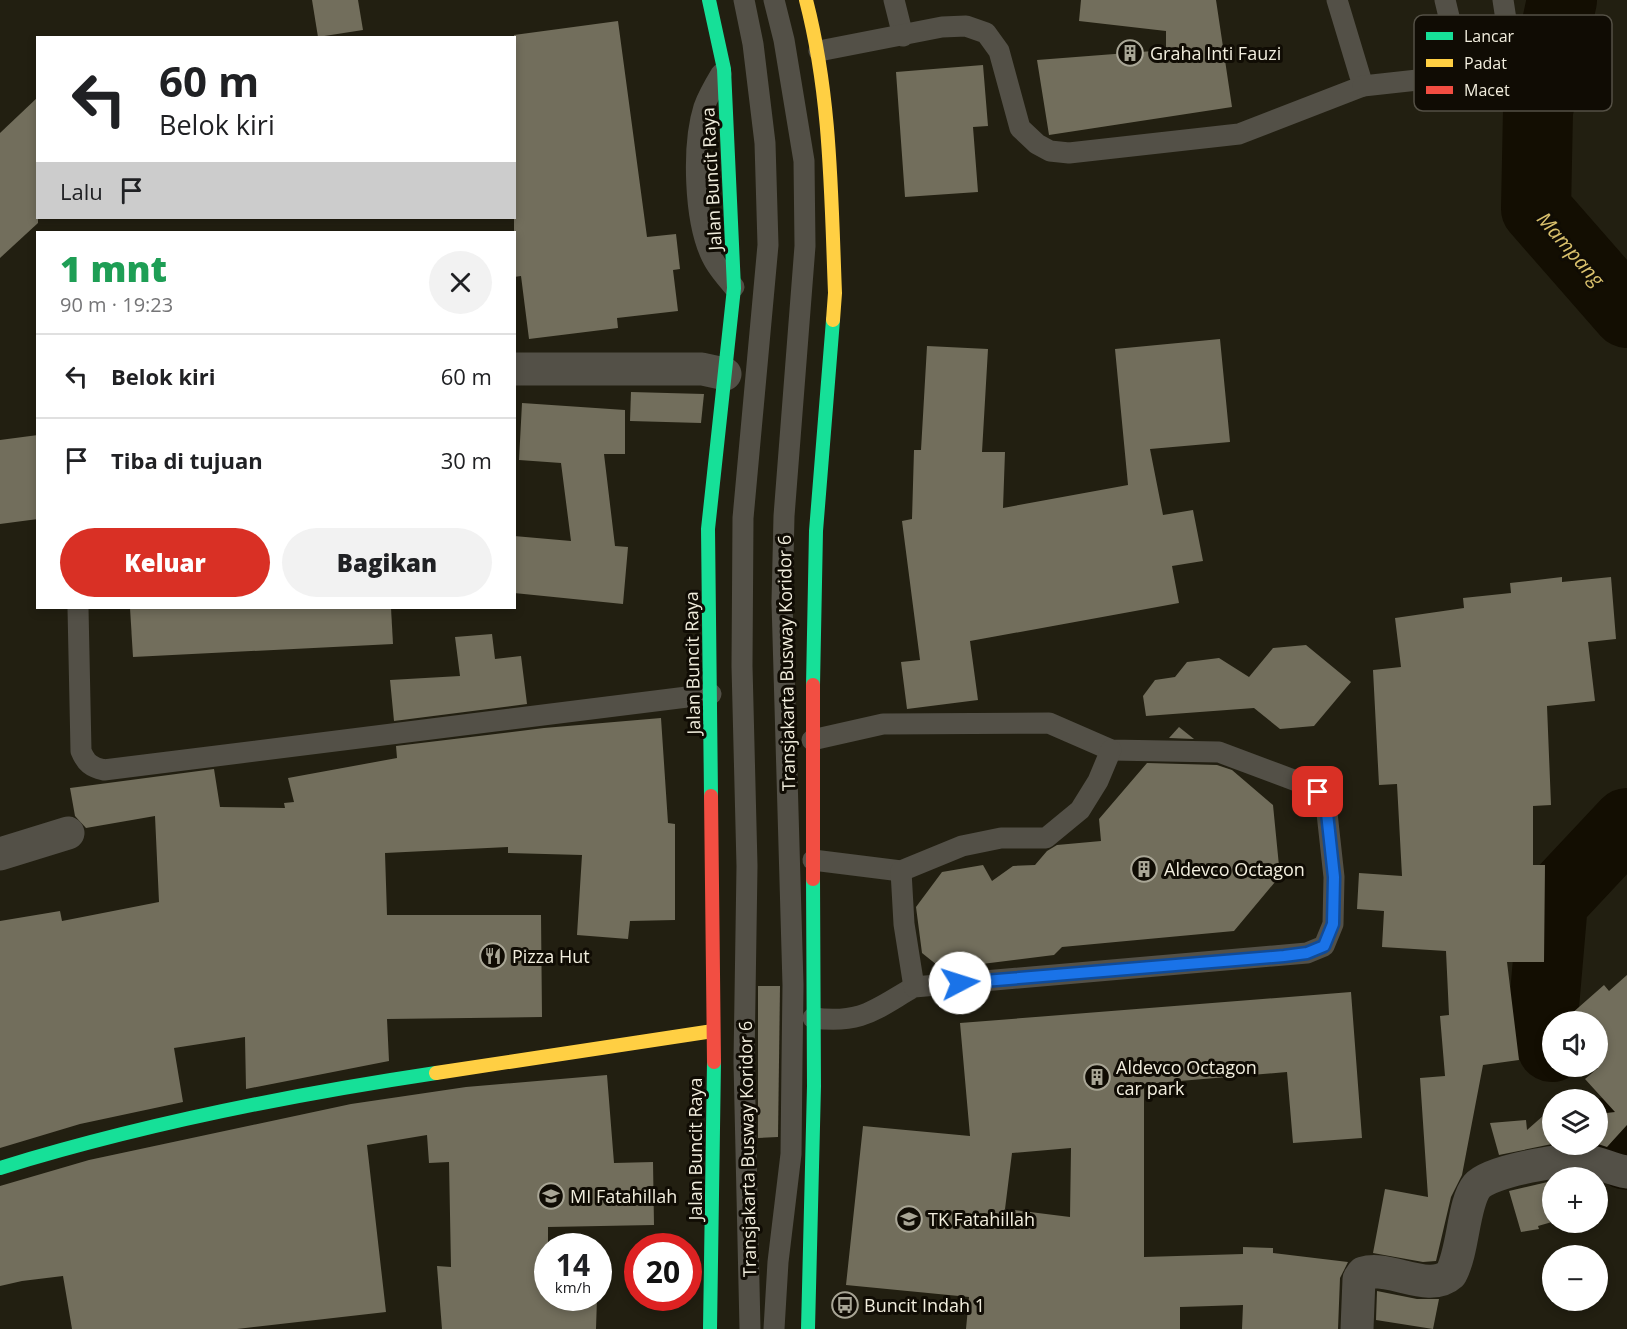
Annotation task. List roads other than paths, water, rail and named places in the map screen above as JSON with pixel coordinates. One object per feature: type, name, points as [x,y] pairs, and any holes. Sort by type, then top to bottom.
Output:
[{"type":"main road","name":"Jalan Buncit Raya","points":[[709,0],[724,69],[734,288],[708,529],[715,1135],[710,1329]]},
{"type":"main road","points":[[806,0],[819,51],[829,132],[835,294],[816,531],[812,740],[812,1200],[808,1329]]},
{"type":"main road","points":[[0,1167],[84,1142],[348,1086],[712,1031]]},
{"type":"street","points":[[516,369],[702,369],[725,374]]},
{"type":"street","points":[[0,854],[68,833]]},
{"type":"street","points":[[1357,1329],[1359,1280],[1363,1273],[1374,1271],[1434,1281],[1450,1276],[1460,1252],[1469,1207],[1477,1186],[1489,1177],[1544,1164],[1586,1160],[1627,1172]]},
{"type":"lane","name":"Transjakarta Busway Koridor 6","points":[[744,0],[753,44],[765,143],[768,245],[742,518],[747,866],[744,1062],[750,1329]]},
{"type":"lane","name":"Transjakarta Busway Koridor 6","points":[[774,0],[784,40],[804,161],[805,246],[784,516],[782,602],[792,1051],[791,1154],[778,1262],[774,1329]]},
{"type":"lane","points":[[894,0],[903,36]]},
{"type":"lane","points":[[1337,0],[1363,86]]},
{"type":"lane","points":[[1445,0],[1449,15]]},
{"type":"lane","points":[[1503,0],[1505,15]]},
{"type":"lane","points":[[819,51],[942,27],[966,26],[986,33],[999,51],[1020,128],[1037,144],[1050,151],[1069,153],[1239,134],[1363,86],[1414,80]]},
{"type":"lane","points":[[724,69],[705,106],[700,125],[699,210],[711,256],[734,288]]},
{"type":"lane","points":[[78,609],[81,751],[84,760],[92,767],[104,770],[711,694]]},
{"type":"lane","points":[[812,740],[883,724],[1049,723],[1111,750],[1219,752],[1307,785],[1318,792],[1326,804],[1334,877],[1333,924],[1324,946],[1307,953],[914,987],[865,1016],[834,1020],[813,1018]]},
{"type":"lane","points":[[813,860],[901,871],[962,846],[1001,838],[1046,838],[1080,810],[1098,781],[1111,750]]},
{"type":"lane","points":[[901,871],[904,924],[914,987]]},
{"type":"waterway","name":"Mampang","points":[[1559,15],[1562,0]]},
{"type":"waterway","name":"Mampang","points":[[1538,111],[1536,209],[1627,313]]},
{"type":"waterway","name":"Mampang","points":[[1544,1011],[1553,902],[1627,823]]},
{"type":"waterway","name":"Mampang","points":[[1608,1141],[1627,1155]]},
{"type":"place","name":"Graha Inti Fauzi","points":[[1130,53]]},
{"type":"place","name":"Aldevco Octagon","points":[[1144,869]]},
{"type":"place","name":"Pizza Hut","points":[[493,956]]},
{"type":"place","name":"Aldevco Octagon car park","points":[[1097,1077]]},
{"type":"place","name":"MI Fatahillah","points":[[551,1196]]},
{"type":"place","name":"TK Fatahillah","points":[[909,1219]]},
{"type":"place","name":"Buncit Indah 1","points":[[845,1305]]}]
